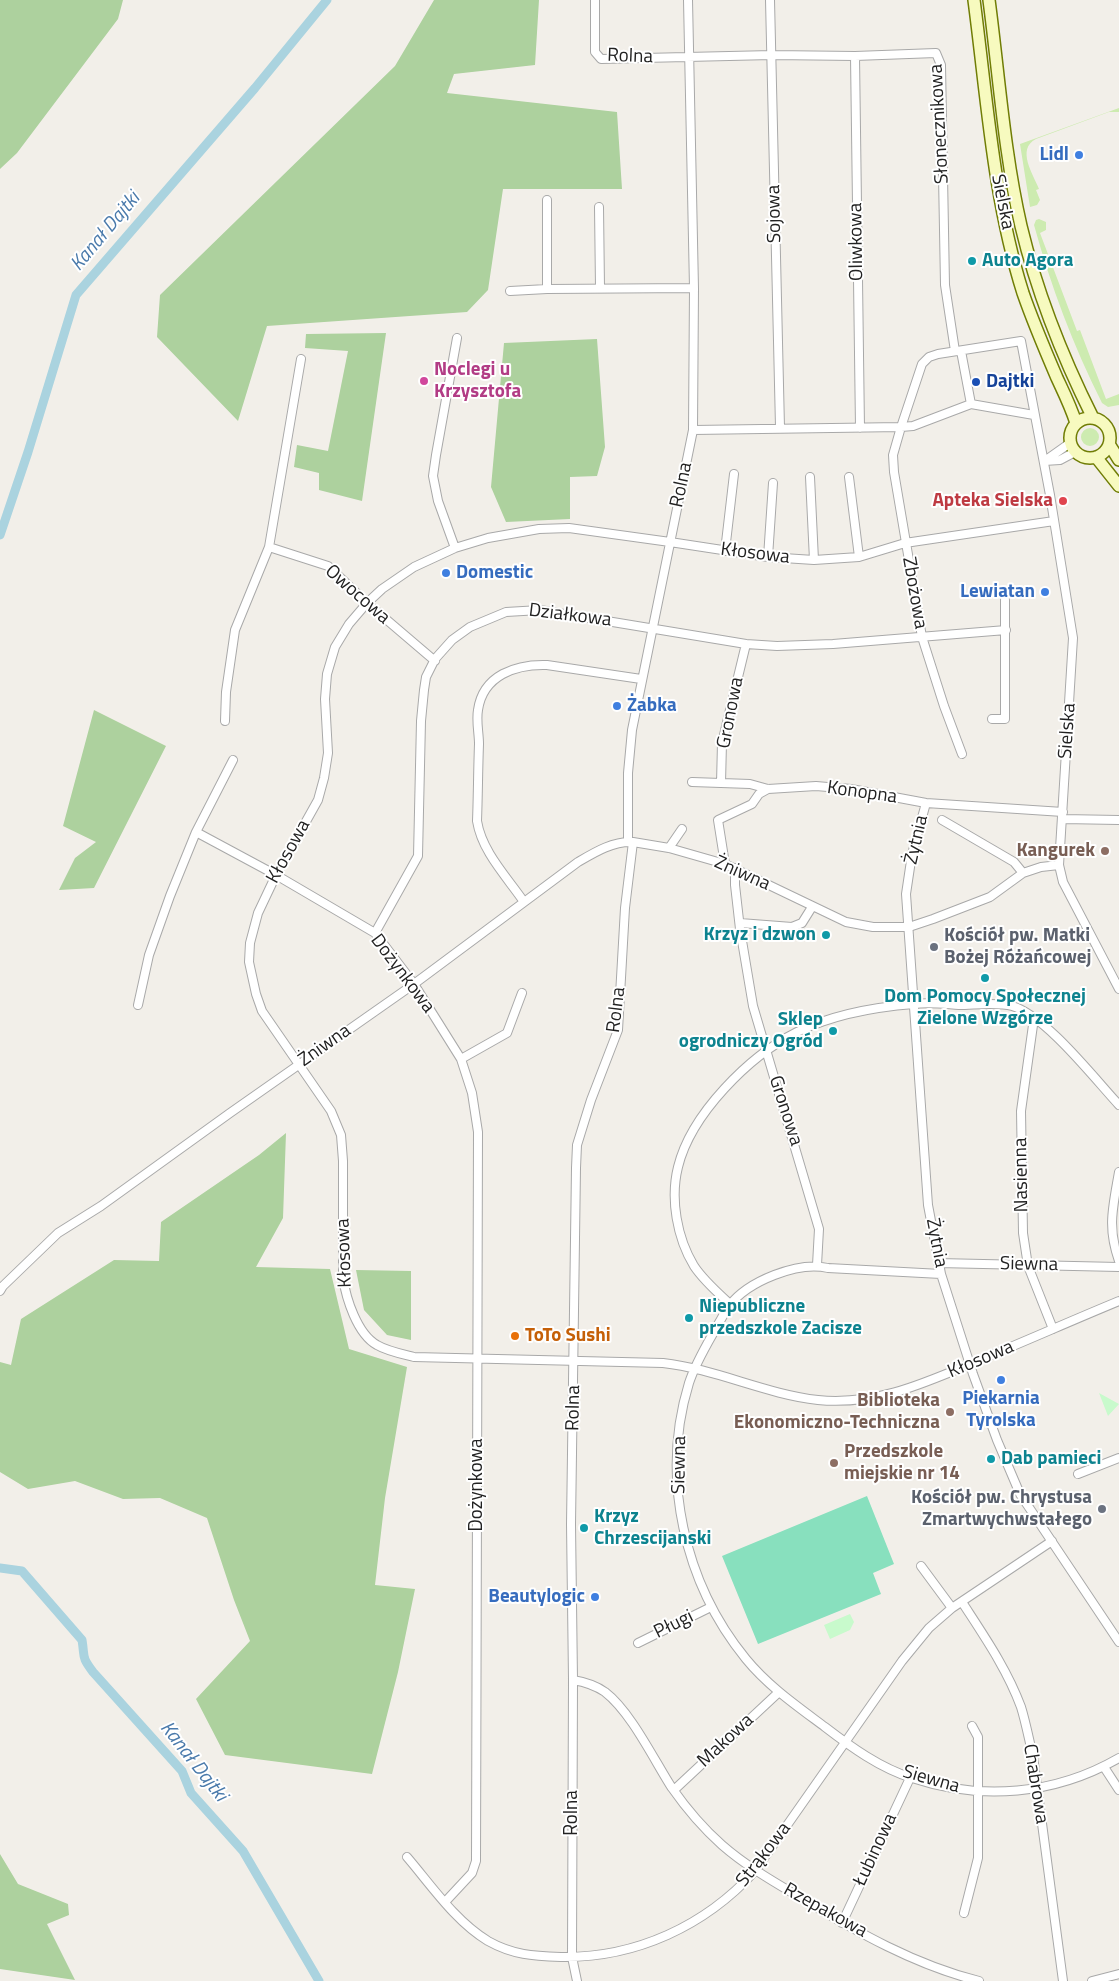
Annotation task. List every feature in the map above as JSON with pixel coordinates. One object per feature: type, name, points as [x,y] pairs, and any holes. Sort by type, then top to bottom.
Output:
[{"type":"main road","name":"Sielska","points":[[974,0],[996,179],[1008,235],[1024,293],[1040,339],[1071,406],[1076,423]]},
{"type":"main road","name":"Sielska","points":[[989,0],[1011,174],[1021,227],[1054,335],[1093,418],[1099,420],[1107,428],[1110,438],[1109,444],[1119,460]]},
{"type":"main road","points":[[1093,418],[1076,423],[1070,432],[1073,448],[1085,458],[1096,458],[1102,455],[1109,444]]},
{"type":"main road","points":[[1096,458],[1119,486]]},
{"type":"street","name":"Rolna","points":[[595,0],[596,52],[601,59],[689,58]]},
{"type":"street","name":"Rolna","points":[[577,1981],[572,1957],[573,1680],[571,1524],[574,1207],[577,1145],[591,1100],[618,1030],[630,842],[628,773],[632,730],[651,627],[693,430],[694,288],[688,0]]},
{"type":"street","name":"Sojowa","points":[[770,0],[780,427]]},
{"type":"street","name":"Słonecznikowa","points":[[689,58],[936,53],[941,65],[945,285],[971,404]]},
{"type":"street","name":"Oliwkowa","points":[[854,56],[860,428]]},
{"type":"street","points":[[547,200],[547,289]]},
{"type":"street","points":[[599,207],[600,288]]},
{"type":"street","points":[[510,291],[600,288],[694,288]]},
{"type":"street","points":[[455,548],[438,501],[433,476],[456,338]]},
{"type":"street","name":"Zbożowa","points":[[962,754],[944,706],[922,637],[905,543],[893,456],[922,364],[929,357],[1020,341]]},
{"type":"street","name":"Sielska","points":[[1020,341],[1044,461],[1073,638],[1059,865],[1063,882],[1119,989]]},
{"type":"street","points":[[225,721],[226,692],[234,630],[269,547],[301,359]]},
{"type":"street","points":[[693,430],[913,426],[971,404],[1034,415]]},
{"type":"street","points":[[1044,461],[1073,448]]},
{"type":"street","points":[[726,551],[734,474]]},
{"type":"street","points":[[810,477],[814,560]]},
{"type":"street","points":[[849,477],[859,556]]},
{"type":"street","points":[[768,557],[773,482]]},
{"type":"street","name":"Kłosowa","points":[[1054,521],[905,543],[859,556],[814,560],[768,557],[568,528],[539,529],[488,538],[455,548],[414,568],[382,589],[367,603],[349,624],[335,647],[327,674],[324,699],[328,753],[318,800],[276,875],[258,913],[250,943],[249,962],[262,1012],[331,1111],[341,1135],[343,1161],[343,1278],[348,1303],[353,1316],[371,1340],[384,1347],[414,1356],[663,1363],[695,1369],[798,1397],[837,1400],[864,1399],[906,1390],[1119,1302]]},
{"type":"street","name":"Owocowa","points":[[269,547],[328,566],[367,603],[435,661]]},
{"type":"street","points":[[992,719],[1005,719],[1005,600]]},
{"type":"street","name":"Działkowa","points":[[375,933],[418,856],[421,721],[426,677],[435,661],[452,640],[470,627],[506,612],[540,610],[746,644],[777,646],[1006,630]]},
{"type":"street","name":"Gronowa","points":[[721,783],[722,743],[746,644]]},
{"type":"street","points":[[524,902],[486,847],[477,821],[479,739],[477,711],[483,692],[499,675],[518,666],[533,664],[641,679]]},
{"type":"street","points":[[138,1005],[149,955],[170,896],[196,832],[233,760]]},
{"type":"street","name":"Konopna","points":[[692,782],[750,784],[768,789],[816,786],[851,789],[926,803],[1119,820]]},
{"type":"street","points":[[725,864],[718,820],[752,804],[759,794],[768,789]]},
{"type":"street","name":"Żytnia","points":[[926,803],[912,854],[906,894],[928,1205],[938,1263],[970,1364],[997,1440],[1020,1494],[1119,1642]]},
{"type":"street","points":[[942,820],[1014,862],[1023,873]]},
{"type":"street","points":[[669,848],[682,829]]},
{"type":"street","name":"Dożynkowa","points":[[196,832],[276,875],[375,933],[414,984],[461,1059],[472,1094],[478,1132],[476,1861],[472,1873],[446,1902]]},
{"type":"street","name":"Żniwna","points":[[0,1291],[58,1233],[101,1206],[414,984],[578,862],[604,847],[630,842],[669,848],[725,864],[846,922],[873,927],[909,927],[990,897],[1023,873],[1041,867],[1059,865]]},
{"type":"street","name":"Gronowa","points":[[735,868],[735,885],[753,1006],[819,1229],[817,1266]]},
{"type":"street","points":[[740,923],[792,926],[802,923],[812,907]]},
{"type":"street","points":[[461,1059],[507,1033],[522,993]]},
{"type":"street","points":[[730,1304],[711,1287],[694,1266],[683,1242],[676,1219],[675,1194],[678,1168],[689,1138],[706,1110],[722,1090],[766,1051],[796,1032],[834,1018],[915,1003],[1011,1006],[1044,1024],[1119,1105]]},
{"type":"street","name":"Nasienna","points":[[1034,1018],[1021,1111],[1023,1233],[1028,1266],[1053,1329]]},
{"type":"street","points":[[1119,1172],[1111,1232],[1119,1261]]},
{"type":"street","name":"Siewna","points":[[938,1263],[1119,1267]]},
{"type":"street","name":"Siewna","points":[[941,1274],[817,1266],[785,1271],[770,1276],[748,1289],[730,1304],[695,1369],[689,1384],[681,1421],[677,1477],[680,1513],[688,1546],[710,1607],[746,1659],[779,1692],[846,1743],[910,1778],[946,1788],[1008,1793],[1056,1784],[1104,1767],[1119,1758]]},
{"type":"street","points":[[1078,1474],[1119,1458]]},
{"type":"street","name":"Strąkowa","points":[[407,1857],[468,1927],[510,1951],[531,1956],[597,1956],[621,1952],[669,1936],[719,1905],[755,1871],[902,1661],[929,1628],[952,1608],[1052,1542]]},
{"type":"street","points":[[921,1566],[952,1608]]},
{"type":"street","name":"Chabrowa","points":[[962,1602],[994,1652],[1021,1707],[1037,1788],[1063,1981]]},
{"type":"street","name":"Pługi","points":[[638,1643],[710,1607]]},
{"type":"street","name":"Rzepakowa","points":[[573,1680],[588,1682],[605,1693],[621,1708],[674,1790],[694,1815],[722,1845],[755,1871],[842,1923],[928,1966],[979,1981]]},
{"type":"street","name":"Makowa","points":[[674,1790],[779,1692]]},
{"type":"street","name":"Siewna","points":[[964,1913],[978,1858],[978,1737],[972,1726]]},
{"type":"street","points":[[1104,1767],[1119,1790]]},
{"type":"street","name":"Łubinowa","points":[[842,1923],[910,1778]]},
{"type":"street","points":[[1092,1981],[1119,1974]]},
{"type":"green space","points":[[0,0],[123,0],[118,19],[17,153],[0,169]]},
{"type":"green space","points":[[434,0],[539,0],[535,65],[454,74],[447,93],[617,112],[622,189],[503,189],[488,290],[467,312],[267,326],[238,421],[157,337],[160,295],[395,66]]},
{"type":"green space","points":[[1119,108],[1119,112],[1109,112],[1036,139],[1030,143],[1027,149],[1028,162],[1039,189],[1036,190],[1040,200],[1037,205],[1030,207],[1020,144]]},
{"type":"green space","points":[[1039,219],[1046,222],[1046,230],[1040,233],[1077,331],[1080,330],[1106,399],[1119,394],[1119,405],[1108,407],[1102,403],[1063,316],[1034,225],[1036,220]]},
{"type":"green space","points":[[386,333],[362,501],[319,490],[319,473],[294,467],[297,445],[328,451],[348,351],[305,348],[306,334]]},
{"type":"green space","points":[[597,339],[605,447],[597,476],[570,477],[570,519],[506,522],[491,487],[504,343]]},
{"type":"green space","points":[[1090,428],[1096,431],[1099,437],[1096,443],[1090,446],[1084,443],[1081,437],[1084,431]]},
{"type":"green space","points":[[94,710],[166,746],[94,888],[59,890],[75,858],[96,842],[63,826]]},
{"type":"green space","points":[[286,1133],[283,1218],[256,1267],[330,1269],[349,1349],[407,1367],[385,1498],[375,1585],[415,1589],[398,1672],[372,1774],[225,1755],[196,1699],[250,1641],[234,1600],[207,1518],[160,1498],[123,1499],[75,1481],[28,1489],[0,1472],[0,1362],[11,1365],[21,1319],[114,1260],[159,1261],[161,1222],[259,1155]]},
{"type":"green space","points":[[356,1270],[411,1271],[411,1340],[387,1335],[364,1310]]},
{"type":"green space","points":[[1099,1393],[1119,1404],[1108,1416]]},
{"type":"green space","points":[[867,1496],[894,1564],[873,1573],[881,1594],[758,1644],[722,1556]]},
{"type":"green space","points":[[850,1614],[854,1622],[850,1630],[830,1639],[824,1625]]},
{"type":"green space","points":[[0,1854],[18,1884],[68,1904],[69,1915],[47,1924],[75,1980],[0,1969]]},
{"type":"waterway","name":"Kanał Dajtki","points":[[0,535],[28,452],[76,295],[255,88],[327,0]]},
{"type":"waterway","name":"Kanał Dajtki","points":[[0,1568],[22,1571],[82,1640],[85,1660],[93,1672],[182,1771],[191,1793],[243,1851],[319,1981]]},
{"type":"place","name":"Lidl","points":[[1079,155]]},
{"type":"place","name":"Auto Agora","points":[[972,261]]},
{"type":"place","name":"Noclegi u Krzysztofa","points":[[424,381]]},
{"type":"place","name":"Dajtki","points":[[976,382]]},
{"type":"place","name":"Apteka Sielska","points":[[1063,501]]},
{"type":"place","name":"Domestic","points":[[446,573]]},
{"type":"place","name":"Lewiatan","points":[[1045,592]]},
{"type":"place","name":"Żabka","points":[[617,706]]},
{"type":"place","name":"Kangurek","points":[[1105,851]]},
{"type":"place","name":"Krzyz i dzwon","points":[[826,935]]},
{"type":"place","name":"Kościół pw. Matki Bożej Różańcowej","points":[[934,947]]},
{"type":"place","name":"Dom Pomocy Społecznej Zielone Wzgórze","points":[[985,978]]},
{"type":"place","name":"Sklep ogrodniczy Ogród","points":[[833,1031]]},
{"type":"place","name":"Niepubliczne przedszkole Zacisze","points":[[689,1318]]},
{"type":"place","name":"ToTo Sushi","points":[[515,1336]]},
{"type":"place","name":"Piekarnia Tyrolska","points":[[1001,1380]]},
{"type":"place","name":"Biblioteka Ekonomiczno-Techniczna","points":[[950,1412]]},
{"type":"place","name":"Dab pamieci","points":[[991,1459]]},
{"type":"place","name":"Przedszkole miejskie nr 14","points":[[834,1463]]},
{"type":"place","name":"Kościół pw. Chrystusa Zmartwychwstałego","points":[[1102,1509]]},
{"type":"place","name":"Krzyz Chrzescijanski","points":[[584,1528]]},
{"type":"place","name":"Beautylogic","points":[[595,1597]]}]
